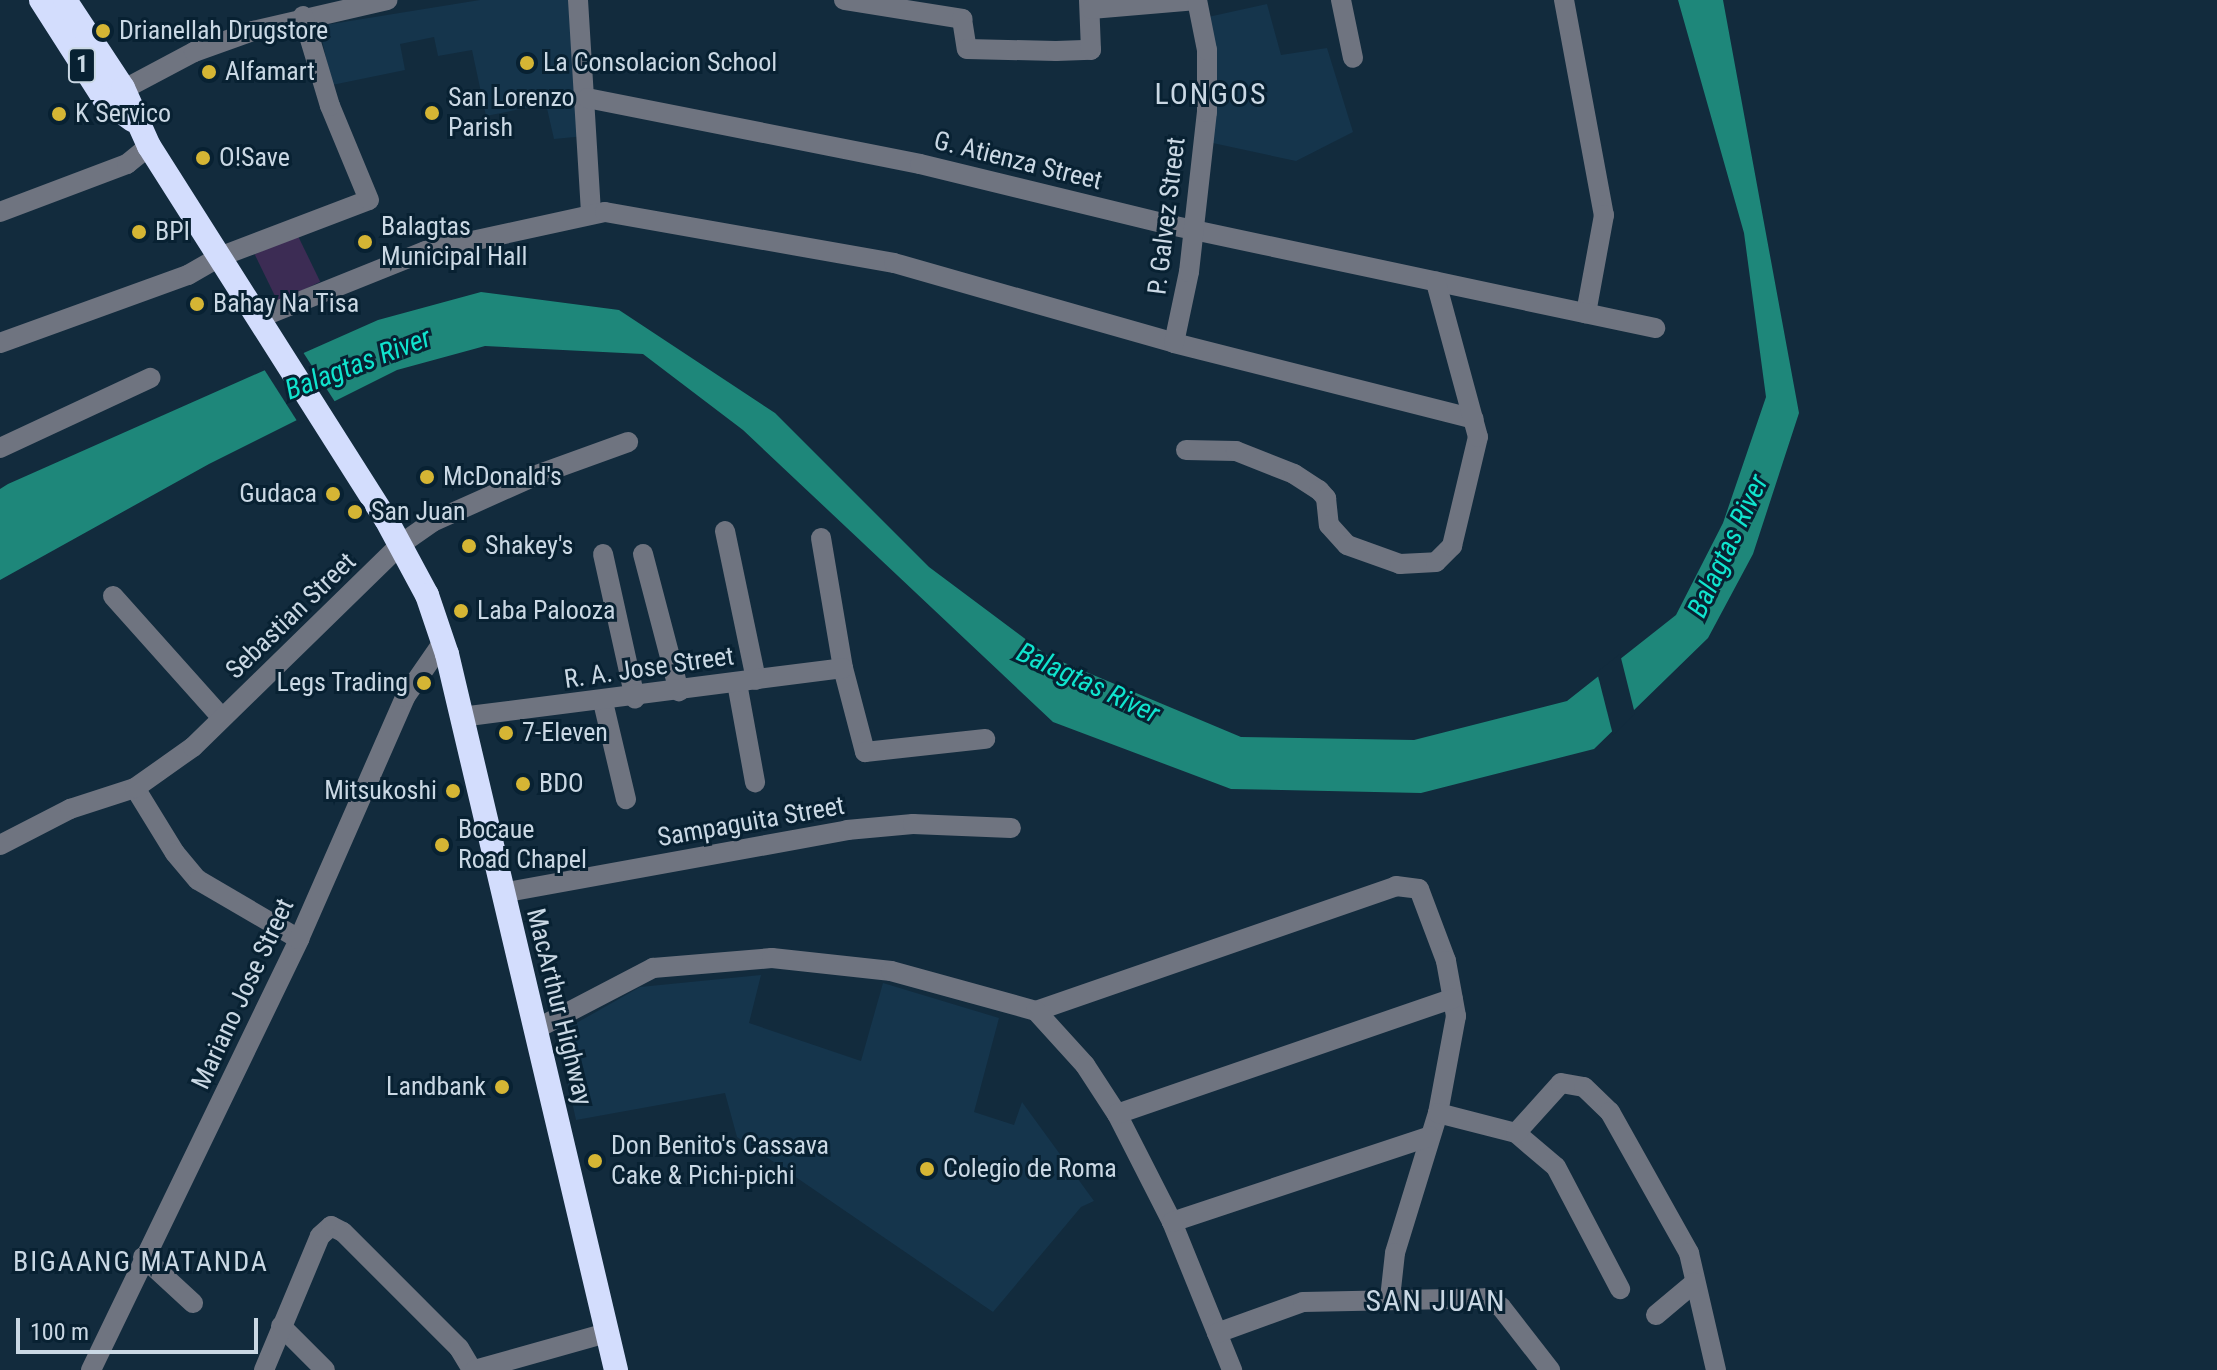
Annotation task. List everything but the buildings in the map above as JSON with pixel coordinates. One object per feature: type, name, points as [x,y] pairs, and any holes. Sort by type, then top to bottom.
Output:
[{"type":"highway","name":"MacArthur Highway","points":[[41,0],[133,120],[401,544],[443,642],[502,893],[538,1028],[616,1370]]},
{"type":"highway","name":"MacArthur Highway","points":[[65,0],[114,94]]},
{"type":"street","points":[[114,94],[194,52],[303,16],[387,0]]},
{"type":"street","points":[[578,0],[587,98],[591,213]]},
{"type":"street","points":[[844,0],[962,19],[967,49],[1091,50],[1090,4],[1197,0]]},
{"type":"street","name":"P. Galvez Street","points":[[1174,343],[1195,229],[1193,210],[1207,112],[1207,50],[1197,0]]},
{"type":"street","points":[[1341,0],[1353,58]]},
{"type":"street","points":[[1564,0],[1604,215],[1586,313]]},
{"type":"street","points":[[0,343],[188,275],[219,257],[369,200],[330,106],[303,16]]},
{"type":"street","name":"G. Atienza Street","points":[[587,98],[920,164],[1195,229],[1655,328]]},
{"type":"street","points":[[0,212],[127,164],[149,146]]},
{"type":"street","points":[[264,326],[426,251],[591,213],[882,260],[1174,343],[1474,419]]},
{"type":"street","points":[[1186,450],[1236,451],[1294,474],[1326,498],[1335,536],[1416,567],[1436,562],[1452,546],[1478,455],[1474,419],[1436,282]]},
{"type":"street","points":[[0,448],[150,378]]},
{"type":"street","name":"Sebastian Street","points":[[0,845],[70,809],[135,788],[193,747],[401,544],[432,522],[524,480],[628,442]]},
{"type":"street","points":[[725,531],[746,681],[755,782]]},
{"type":"street","points":[[821,538],[843,668],[865,752],[985,739]]},
{"type":"street","points":[[603,554],[635,698]]},
{"type":"street","points":[[643,554],[679,691]]},
{"type":"street","points":[[113,596],[221,717]]},
{"type":"street","name":"Mariano Jose Street","points":[[91,1370],[299,939],[405,697],[443,642]]},
{"type":"street","name":"R. A. Jose Street","points":[[461,717],[635,698],[843,668]]},
{"type":"street","points":[[603,702],[626,799]]},
{"type":"street","points":[[135,788],[175,853],[198,880],[299,939]]},
{"type":"street","name":"Sampaguita Street","points":[[502,893],[847,830],[923,823],[1011,828]]},
{"type":"street","points":[[1036,1011],[1403,884],[1424,897],[1453,998],[1452,1044],[1438,1113],[1395,1253],[1390,1298]]},
{"type":"street","points":[[538,1028],[653,968],[772,958],[891,971],[1036,1011],[1085,1065],[1117,1114],[1172,1222],[1232,1370]]},
{"type":"street","points":[[1117,1114],[1453,998]]},
{"type":"street","points":[[1516,1133],[1561,1083],[1584,1087],[1610,1112],[1668,1209],[1689,1253],[1716,1370]]},
{"type":"street","points":[[1438,1113],[1516,1133],[1556,1167],[1620,1289]]},
{"type":"street","points":[[1172,1222],[1430,1136]]},
{"type":"street","points":[[264,1370],[320,1236],[331,1226],[343,1232],[459,1348],[473,1370],[607,1333]]},
{"type":"street","points":[[143,1257],[193,1303]]},
{"type":"street","points":[[1656,1315],[1694,1283]]},
{"type":"street","points":[[1217,1333],[1303,1302],[1487,1298],[1501,1307],[1550,1370]]},
{"type":"street","points":[[281,1326],[325,1370]]},
{"type":"shaded area","name":"La Consolacion School","points":[[480,0],[572,0],[585,136],[554,139],[546,104],[486,116],[472,50],[438,56],[434,37],[400,44],[405,70],[332,85],[319,26]]},
{"type":"shaded area","points":[[1267,4],[1281,55],[1327,48],[1353,132],[1296,161],[1208,142],[1208,17]]},
{"type":"shaded area","points":[[297,234],[320,282],[278,302],[255,255]]},
{"type":"shaded area","name":"Colegio de Roma","points":[[761,975],[749,1023],[861,1061],[883,983],[999,1018],[974,1112],[1014,1125],[1022,1102],[1094,1201],[1081,1207],[993,1312],[737,1137],[725,1093],[576,1120],[557,1034],[640,987]]},
{"type":"water","name":"Balagtas River","points":[[1678,0],[1723,0],[1799,413],[1753,554],[1708,638],[1594,749],[1421,793],[1231,789],[1053,722],[743,430],[643,354],[485,346],[397,370],[209,464],[0,580],[0,489],[8,484],[378,320],[481,292],[619,310],[775,413],[929,567],[1048,656],[1241,737],[1414,740],[1567,701],[1676,615],[1723,523],[1766,397],[1744,233]]},
{"type":"pier","points":[[301,349],[337,405],[299,424],[262,366]]},
{"type":"pier","points":[[1620,654],[1635,714],[1613,735],[1597,672]]},
{"type":"place","name":"Drianellah Drugstore","points":[[103,31]]},
{"type":"place","name":"La Consolacion School","points":[[527,63]]},
{"type":"place","name":"Alfamart","points":[[209,72]]},
{"type":"place","name":"San Lorenzo Parish","points":[[432,113]]},
{"type":"place","name":"K Servico","points":[[59,114]]},
{"type":"place","name":"O!Save","points":[[203,158]]},
{"type":"place","name":"BPI","points":[[139,232]]},
{"type":"place","name":"Balagtas Municipal Hall","points":[[365,242]]},
{"type":"place","name":"Bahay Na Tisa","points":[[197,304]]},
{"type":"place","name":"McDonald's","points":[[427,477]]},
{"type":"place","name":"Gudaca","points":[[333,494]]},
{"type":"place","name":"San Juan","points":[[355,512]]},
{"type":"place","name":"Shakey's","points":[[469,546]]},
{"type":"place","name":"Laba Palooza","points":[[461,611]]},
{"type":"place","name":"Legs Trading","points":[[424,683]]},
{"type":"place","name":"7-Eleven","points":[[506,733]]},
{"type":"place","name":"BDO","points":[[523,784]]},
{"type":"place","name":"Mitsukoshi","points":[[453,791]]},
{"type":"place","name":"Bocaue Road Chapel","points":[[442,845]]},
{"type":"place","name":"Landbank","points":[[502,1087]]},
{"type":"place","name":"Don Benito's Cassava Cake & Pichi-pichi","points":[[595,1161]]},
{"type":"place","name":"Colegio de Roma","points":[[927,1169]]},
{"type":"district","name":"LONGOS","points":[[1211,94]]},
{"type":"district","name":"BIGAANG MATANDA","points":[[141,1262]]},
{"type":"district","name":"SAN JUAN","points":[[1436,1301]]}]
